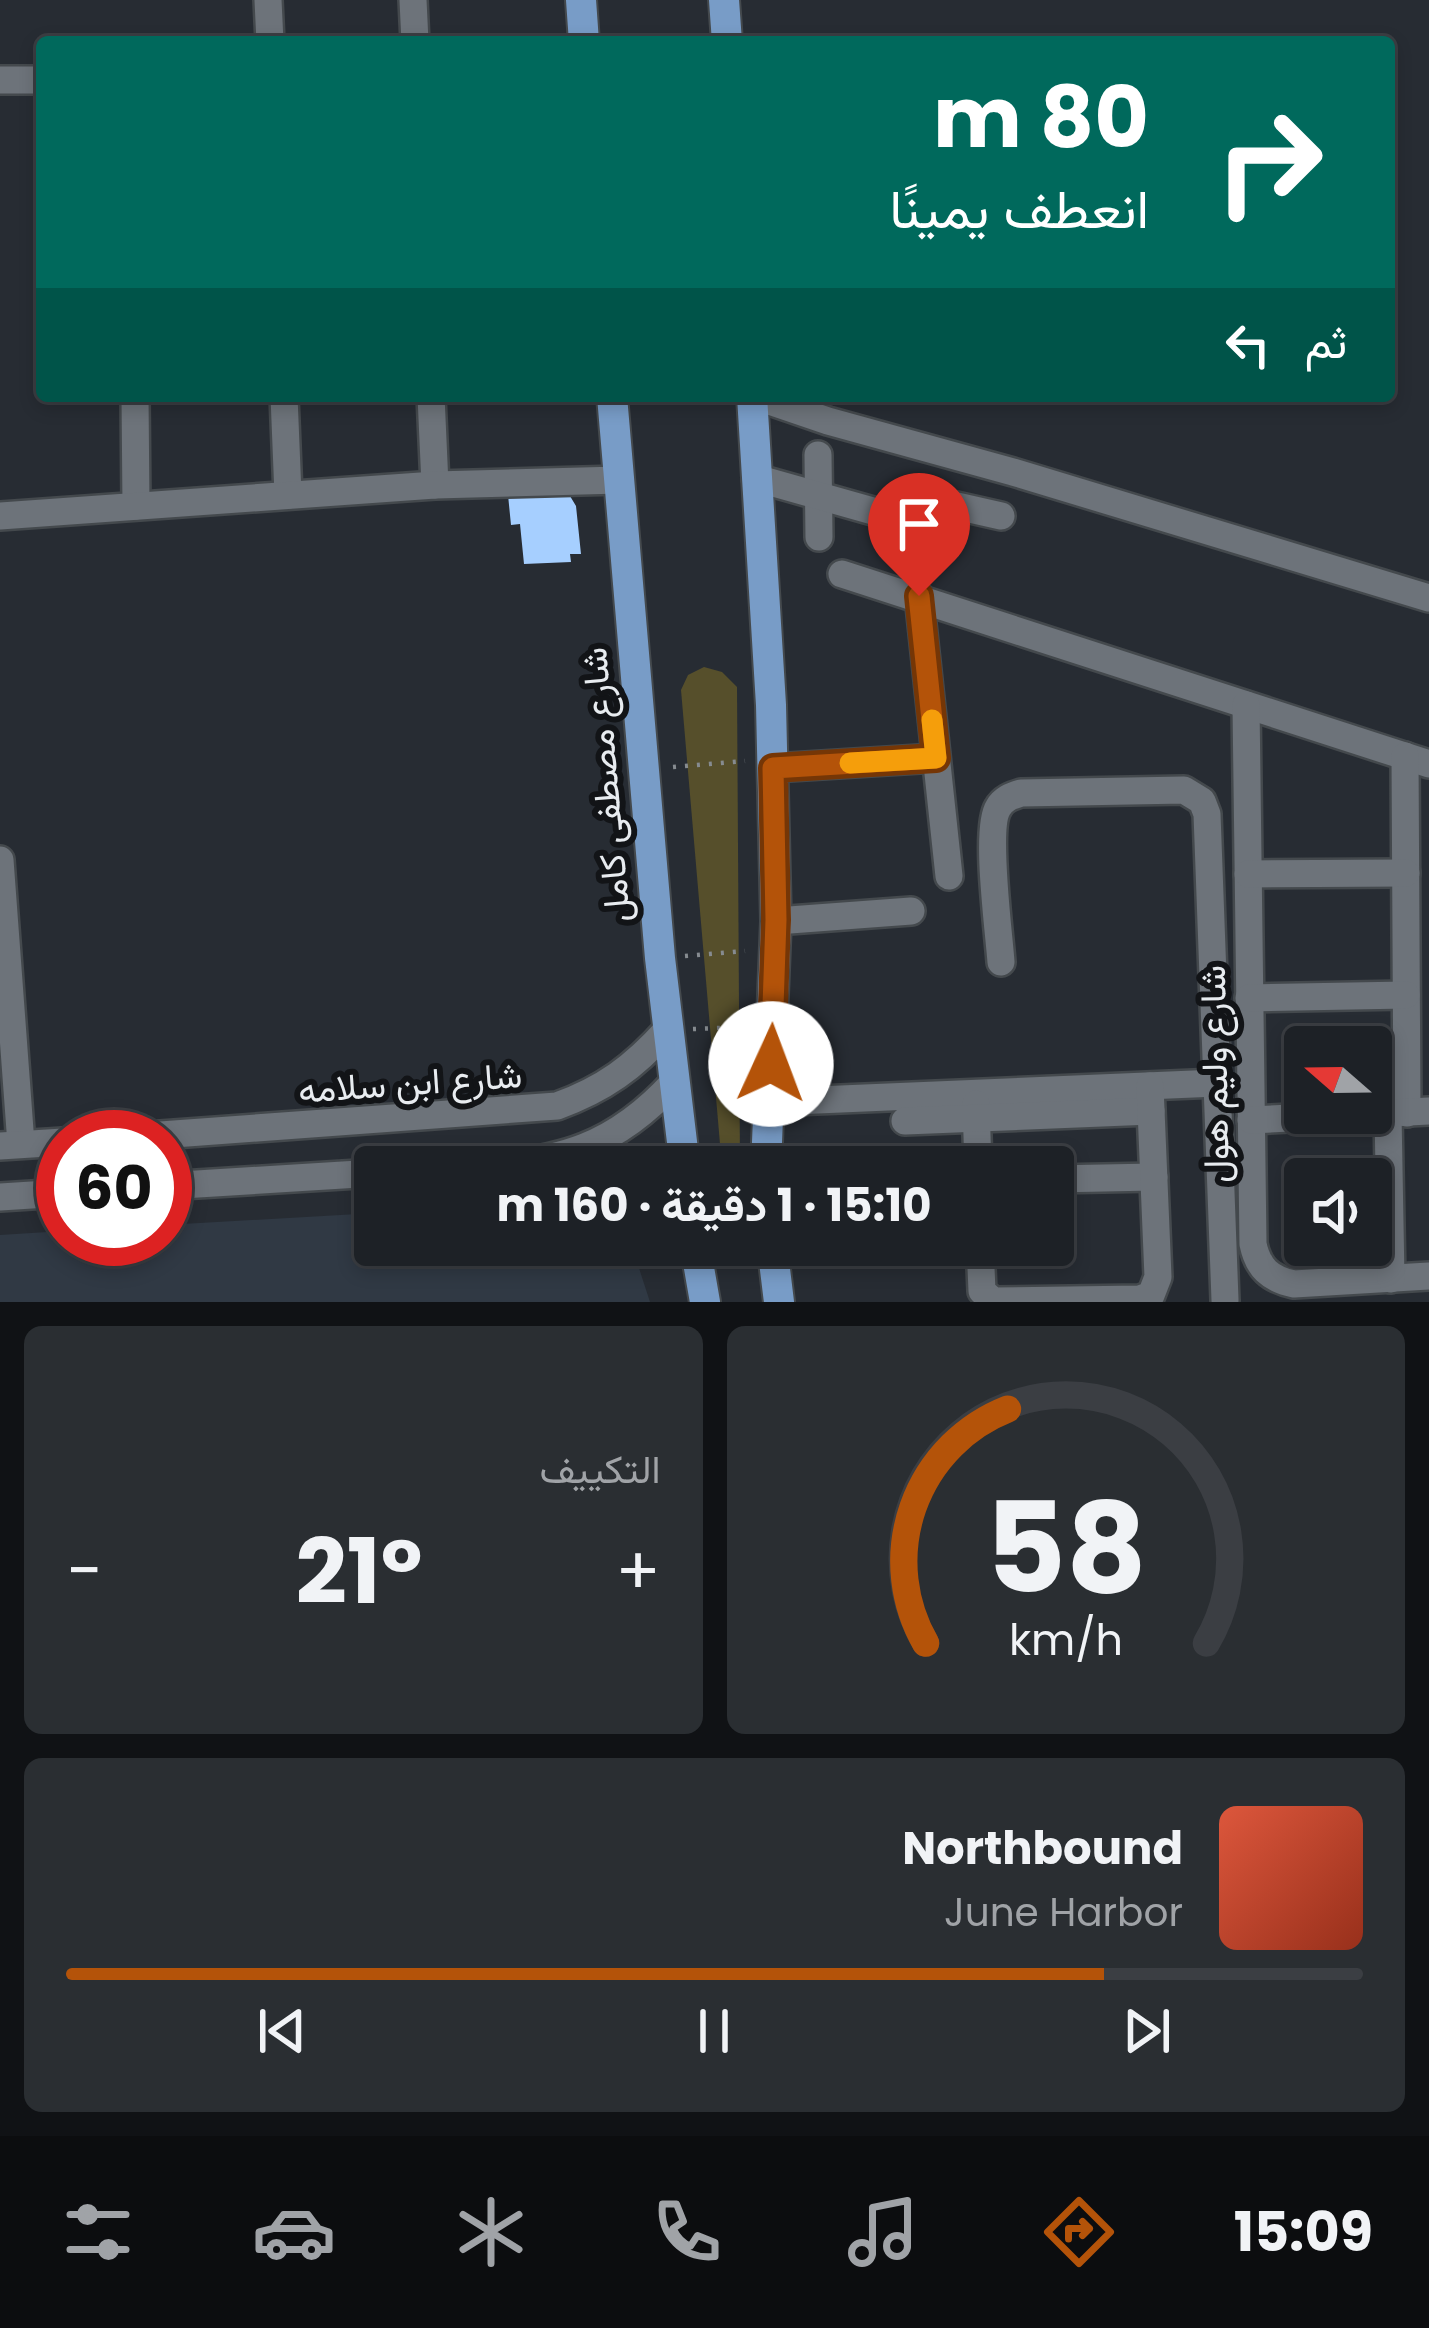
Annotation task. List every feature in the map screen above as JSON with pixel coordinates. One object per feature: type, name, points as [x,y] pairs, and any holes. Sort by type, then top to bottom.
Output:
[{"type":"main road","points":[[581,0],[584,36]]},
{"type":"main road","points":[[724,0],[727,36]]},
{"type":"main road","name":"شارع مصطفى كامل","points":[[612,402],[660,958],[682,1146]]},
{"type":"main road","points":[[754,402],[773,764],[776,934],[767,1146]]},
{"type":"main road","points":[[695,1266],[696,1302]]},
{"type":"main road","points":[[699,1266],[705,1302]]},
{"type":"main road","points":[[760,1302],[764,1266]]},
{"type":"main road","points":[[771,1266],[779,1302]]},
{"type":"street","points":[[268,0],[270,36]]},
{"type":"street","points":[[413,0],[415,36]]},
{"type":"street","points":[[0,80],[36,80]]},
{"type":"street","points":[[135,402],[136,506]]},
{"type":"street","points":[[284,402],[288,495]]},
{"type":"street","points":[[431,402],[435,485]]},
{"type":"street","points":[[771,402],[1429,598]]},
{"type":"street","points":[[818,455],[819,537]]},
{"type":"street","points":[[756,478],[910,520],[939,502],[1001,516]]},
{"type":"street","points":[[0,516],[435,485],[619,480]]},
{"type":"street","points":[[842,574],[1417,760],[1406,872],[1408,1113],[1391,1279]]},
{"type":"street","points":[[919,596],[949,876]]},
{"type":"street","name":"شارع وليم هول","points":[[1246,705],[1252,1244],[1264,1271],[1294,1284],[1429,1276]]},
{"type":"street","points":[[773,764],[936,758]]},
{"type":"street","points":[[1001,962],[993,831],[998,807],[1007,798],[1021,793],[1191,791],[1202,801],[1207,814],[1225,1300]]},
{"type":"street","points":[[0,860],[10,1145]]},
{"type":"street","points":[[1248,874],[1406,872]]},
{"type":"street","points":[[776,934],[911,911]]},
{"type":"street","points":[[1249,998],[1406,995]]},
{"type":"street","name":"شارع ابن سلامه","points":[[192,1133],[557,1106],[600,1090],[637,1064],[667,1030]]},
{"type":"street","points":[[590,1146],[639,1117],[674,1082]]},
{"type":"street","points":[[770,1102],[976,1106],[1151,1098],[1217,1083]]},
{"type":"street","points":[[981,1266],[982,1291],[993,1301],[1151,1295],[1158,1277],[1151,1098]]},
{"type":"street","points":[[905,1120],[976,1106]]},
{"type":"street","points":[[976,1106],[977,1146]]},
{"type":"street","points":[[1251,1120],[1408,1113]]},
{"type":"street","points":[[192,1184],[354,1174]]},
{"type":"street","points":[[1074,1179],[1154,1177]]},
{"type":"street","points":[[0,1197],[36,1195]]},
{"type":"path","points":[[643,769],[773,764]]},
{"type":"path","points":[[660,958],[776,934]]},
{"type":"path","points":[[667,1030],[772,1026]]},
{"type":"shaded area","points":[[704,667],[722,672],[737,687],[740,1146],[720,1146],[681,690],[688,675]]},
{"type":"shaded area","points":[[354,1214],[354,1266],[638,1266],[650,1302],[0,1302],[0,1235],[36,1233],[36,1266],[192,1266],[192,1223]]},
{"type":"building","points":[[558,491],[570,496],[576,506],[581,554],[570,554],[571,562],[524,564],[520,524],[511,525],[508,495]]},
{"type":"slow traffic","points":[[850,763],[936,758],[932,720]]},
{"type":"route","points":[[771,1064],[776,920],[773,768],[936,758],[919,596]]}]
